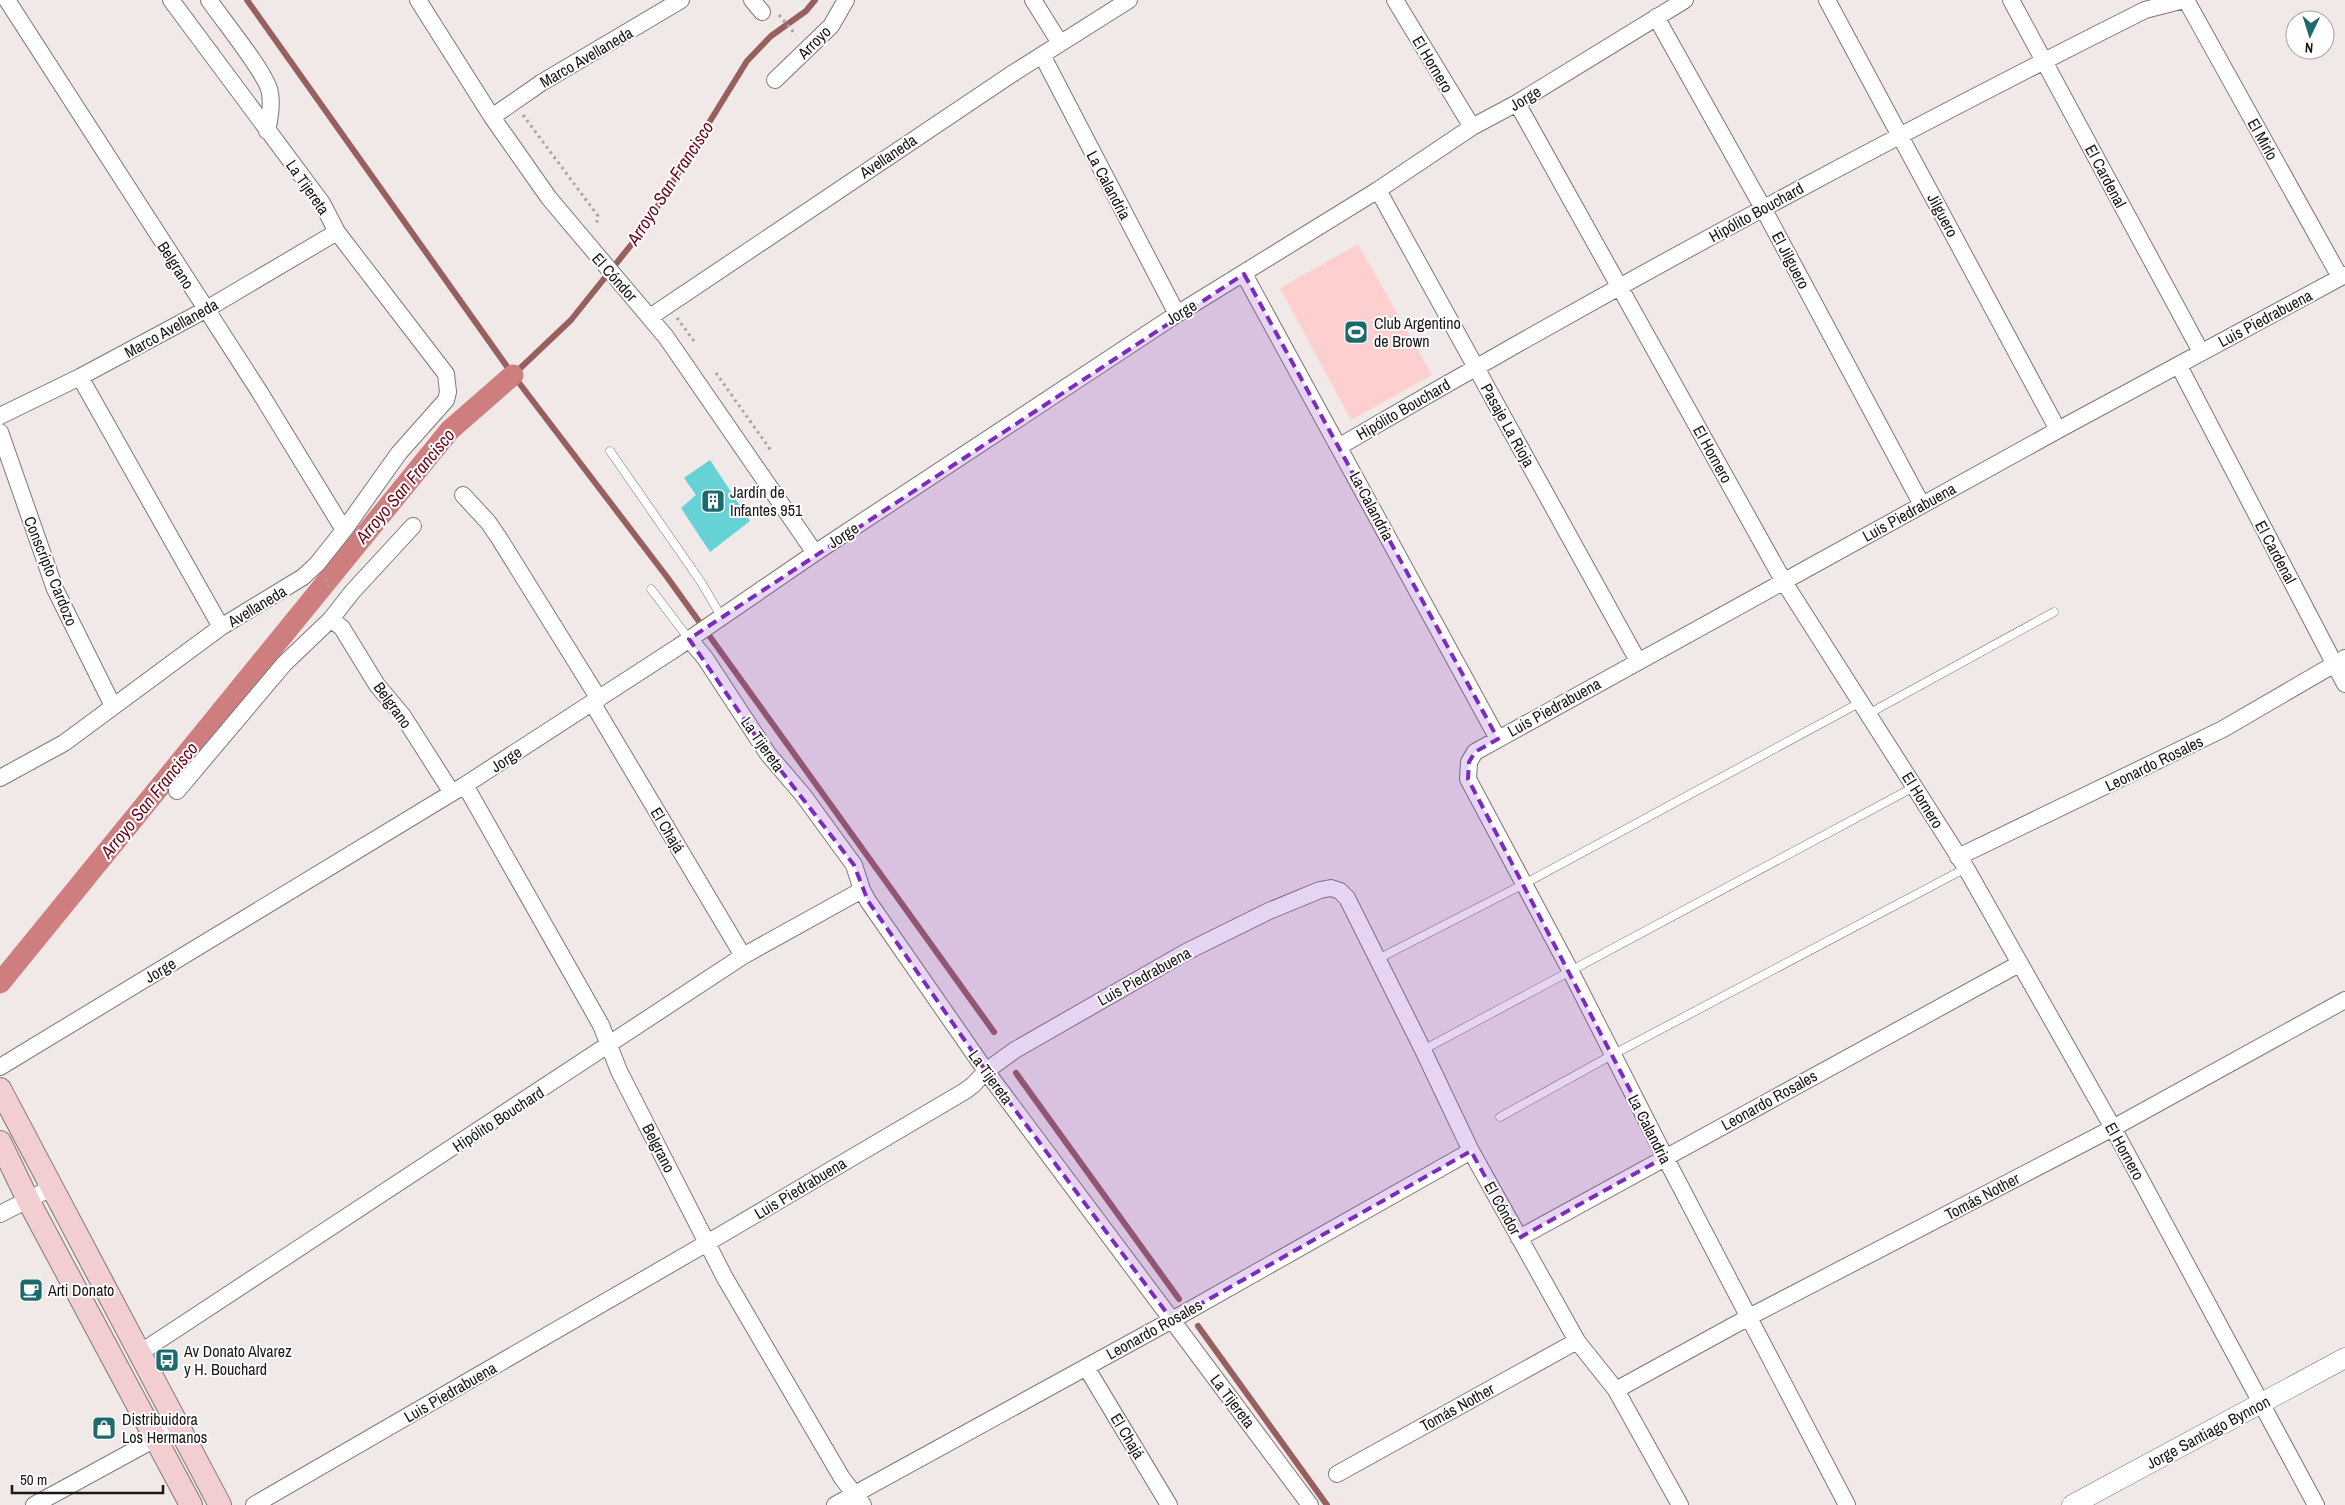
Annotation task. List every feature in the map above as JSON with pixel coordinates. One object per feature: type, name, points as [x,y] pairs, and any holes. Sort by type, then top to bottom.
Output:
[{"type":"main road","points":[[0,1089],[138,1354],[220,1505]]},
{"type":"main road","points":[[0,1142],[28,1200],[191,1505]]},
{"type":"street","name":"Belgrano","points":[[7,0],[205,310],[259,391],[344,530]]},
{"type":"street","name":"La Tijereta","points":[[171,0],[322,203],[337,232],[446,374]]},
{"type":"street","points":[[208,0],[261,73],[270,91],[271,110],[268,131]]},
{"type":"street","name":"El Cóndor","points":[[418,0],[492,117],[549,198],[589,238],[650,317],[815,553]]},
{"type":"street","name":"Marco Avellaneda","points":[[492,117],[541,83],[681,0]]},
{"type":"street","name":"Arroyo","points":[[776,80],[831,26],[846,0]]},
{"type":"street","points":[[1033,0],[1060,43]]},
{"type":"street","name":"Avellaneda","points":[[650,317],[674,299],[1060,43],[1129,0]]},
{"type":"street","name":"El Hornero","points":[[1395,0],[1472,127]]},
{"type":"street","name":"Jorge","points":[[0,1067],[458,789],[596,701],[815,553],[1177,314],[1378,190],[1472,127],[1517,103],[1684,0]]},
{"type":"street","name":"Jilguero","points":[[1827,0],[2058,430]]},
{"type":"street","name":"El Cardenal","points":[[2011,0],[2201,352]]},
{"type":"street","name":"Hipólito Bouchard","points":[[1340,446],[1475,367],[1763,208],[1900,135],[2145,10],[2185,0]]},
{"type":"street","name":"El Mirlo","points":[[2185,0],[2342,276]]},
{"type":"street","name":"El Jilguero","points":[[1656,17],[1763,208],[1922,505]]},
{"type":"street","name":"La Calandria","points":[[1042,55],[1177,314]]},
{"type":"street","name":"El Hornero","points":[[1517,103],[1784,582],[1962,863],[2113,1128],[2316,1505]]},
{"type":"street","name":"Pasaje La Rioja","points":[[1378,190],[1638,661]]},
{"type":"street","name":"Marco Avellaneda","points":[[2,410],[80,377],[205,310],[337,232]]},
{"type":"street","name":"La Calandria","points":[[1244,274],[1340,446],[1498,739]]},
{"type":"street","name":"Luis Piedrabuena","points":[[1475,752],[2058,430],[2342,276]]},
{"type":"street","name":"El Cardenal","points":[[2179,366],[2340,661],[2345,684]]},
{"type":"street","name":"Avellaneda","points":[[0,778],[64,743],[221,627],[303,577],[317,564],[344,530],[399,453],[446,400],[448,392],[446,374]]},
{"type":"street","points":[[80,377],[221,627]]},
{"type":"street","name":"Conscripto Cardozo","points":[[0,432],[55,588],[113,706]]},
{"type":"street","name":"El Chajá","points":[[463,495],[488,522],[499,538],[596,701],[743,956]]},
{"type":"street","points":[[177,791],[284,664],[331,618],[352,591],[413,526]]},
{"type":"street","name":"Belgrano","points":[[331,618],[342,628],[378,686],[458,789],[601,1025],[609,1046],[725,1278],[842,1478],[859,1499]]},
{"type":"street","name":"La Tijereta","points":[[693,636],[705,658],[768,754],[804,795],[854,865],[862,890],[986,1070],[1310,1505]]},
{"type":"street","name":"Leonardo Rosales","points":[[1962,863],[2222,729],[2340,661]]},
{"type":"street","name":"La Calandria","points":[[1475,752],[1468,762],[1468,780],[1570,970],[1612,1055],[1847,1505]]},
{"type":"street","name":"Luis Piedrabuena","points":[[254,1505],[707,1244],[965,1091],[986,1070],[1015,1050],[1186,952],[1270,911],[1325,889],[1340,891],[1347,898]]},
{"type":"street","name":"Hipólito Bouchard","points":[[138,1354],[609,1046],[743,956],[862,890]]},
{"type":"street","name":"El Cóndor","points":[[1347,898],[1471,1151],[1577,1341],[1616,1390],[1680,1505]]},
{"type":"street","name":"Leonardo Rosales","points":[[1519,1238],[2019,964]]},
{"type":"street","name":"Tomás Nother","points":[[1616,1390],[1749,1317],[2113,1128],[2345,1000]]},
{"type":"street","name":"Leonardo Rosales","points":[[835,1505],[859,1499],[1086,1367],[1471,1151]]},
{"type":"street","points":[[0,1214],[51,1188]]},
{"type":"street","name":"Tomás Nother","points":[[1337,1474],[1577,1341]]},
{"type":"street","name":"Jorge Santiago Bynnon","points":[[2072,1505],[2345,1358]]},
{"type":"street","name":"El Chajá","points":[[1086,1367],[1169,1505]]},
{"type":"street","points":[[34,1505],[177,1427]]},
{"type":"lane","points":[[610,451],[700,582],[716,619]]},
{"type":"lane","points":[[651,589],[693,636]]},
{"type":"lane","points":[[1378,959],[2054,612]]},
{"type":"lane","points":[[1423,1050],[1914,787]]},
{"type":"lane","points":[[1500,1117],[1962,863]]},
{"type":"path","points":[[779,14],[795,34]]},
{"type":"path","points":[[513,102],[598,216],[589,238]]},
{"type":"path","points":[[322,573],[334,596]]},
{"type":"highlighted area","points":[[1244,274],[1498,739],[1475,752],[1469,762],[1468,779],[1665,1157],[1519,1238],[1471,1151],[1172,1320],[986,1071],[868,901],[854,865],[768,754],[689,639]]},
{"type":"shaded area","name":"Club Argentino de Brown","points":[[1358,244],[1432,375],[1351,420],[1280,288]]},
{"type":"building","name":"Jardín de Infantes 951","points":[[710,460],[750,521],[710,552],[681,508],[696,495],[684,478]]},
{"type":"waterway","points":[[247,0],[513,375],[667,577],[994,1032]]},
{"type":"waterway","name":"Arroyo San Francisco","points":[[513,375],[571,320],[643,230],[747,61],[771,36],[806,11],[815,0]]},
{"type":"waterway","name":"Arroyo San Francisco","points":[[0,983],[450,430],[513,375]]},
{"type":"waterway","points":[[1016,1073],[1179,1299]]},
{"type":"waterway","points":[[1198,1326],[1327,1505]]},
{"type":"place","name":"Club Argentino de Brown","points":[[1356,332]]},
{"type":"place","name":"Jardín de Infantes 951","points":[[713,501]]},
{"type":"place","name":"Arti Donato","points":[[31,1290]]},
{"type":"place","name":"Av Donato Alvarez y H. Bouchard","points":[[167,1360]]},
{"type":"place","name":"Distribuidora Los Hermanos","points":[[104,1428]]}]
